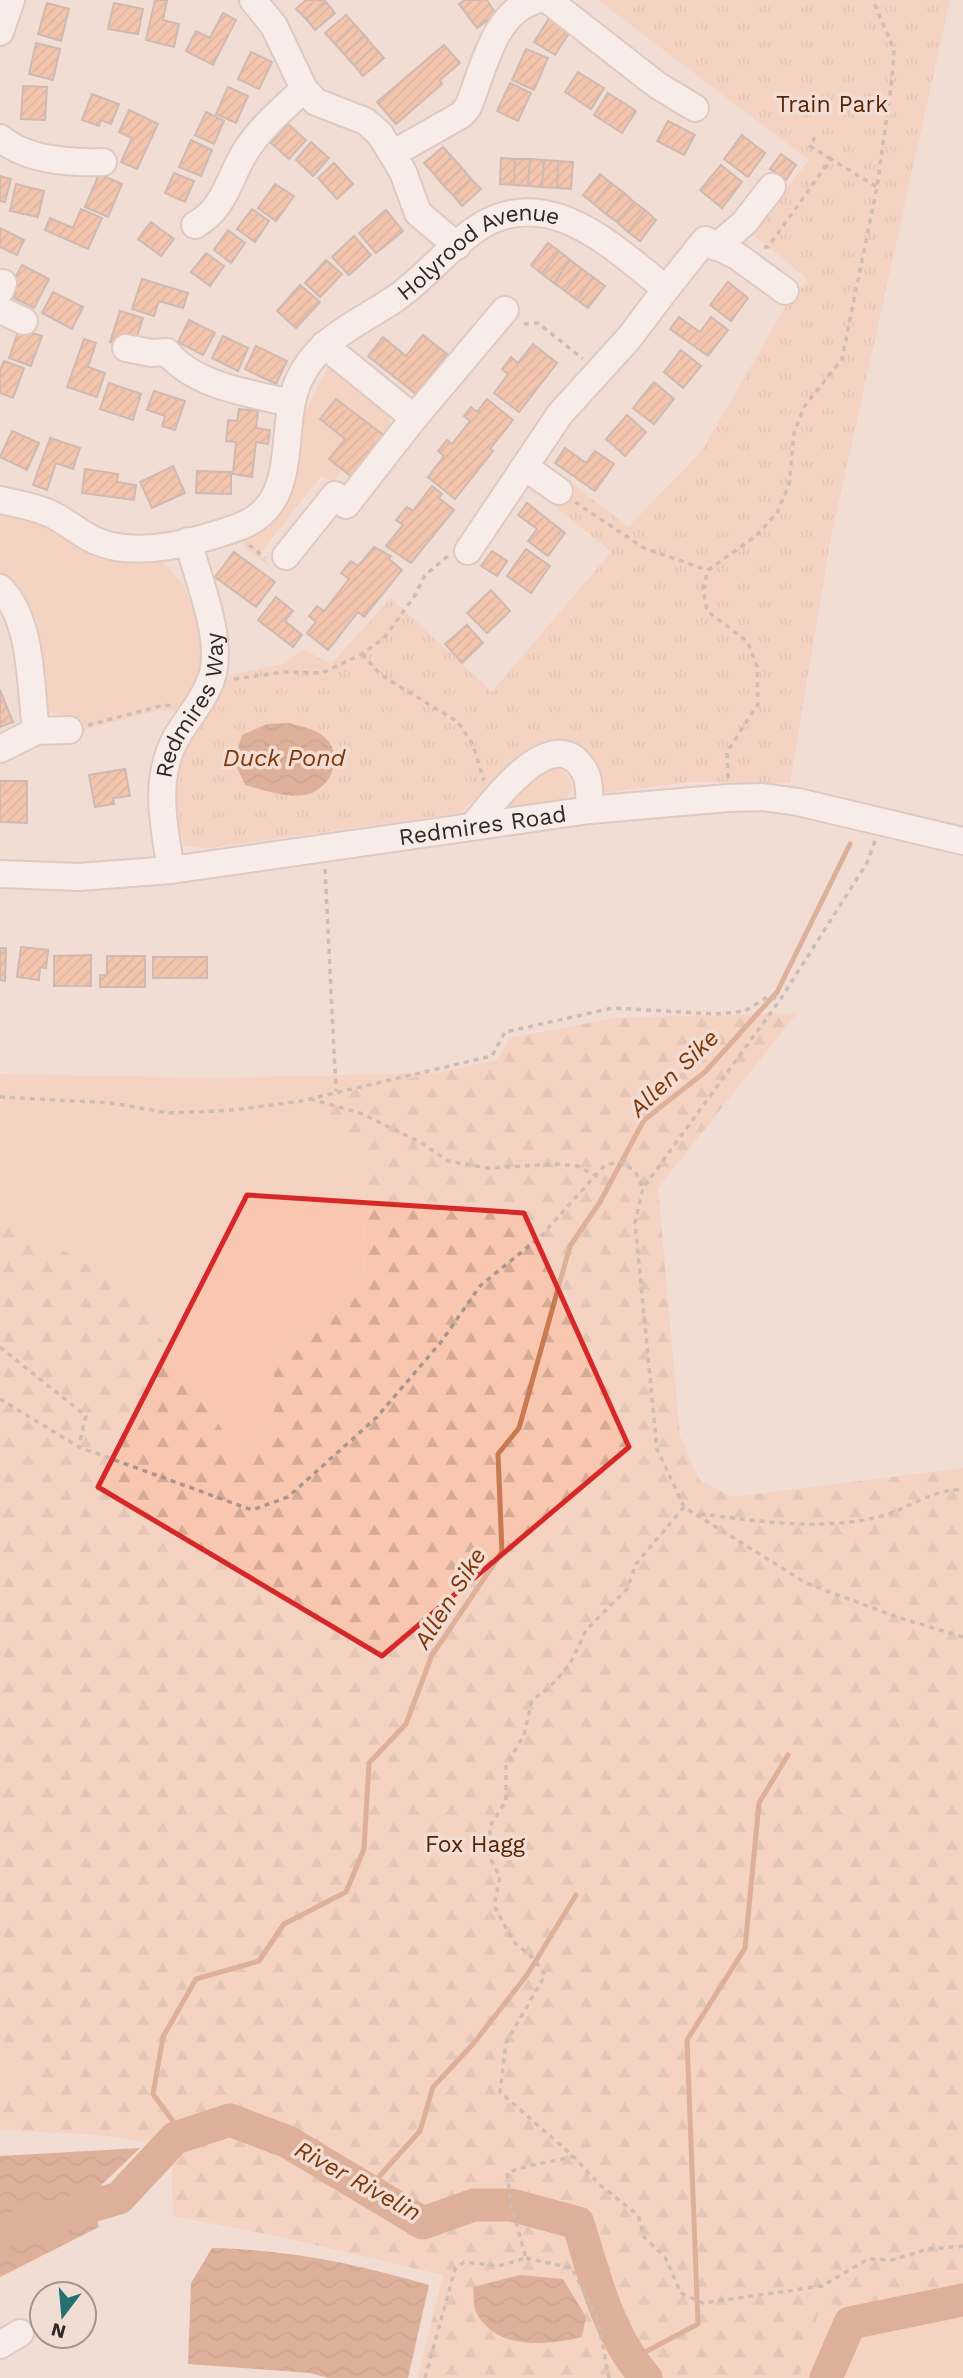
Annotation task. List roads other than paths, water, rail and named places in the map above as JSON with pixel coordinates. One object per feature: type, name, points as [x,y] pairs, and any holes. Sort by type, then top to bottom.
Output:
[{"type":"street","points":[[0,32],[11,0]]},
{"type":"street","points":[[253,0],[264,11],[285,46],[304,89],[316,102],[365,121],[380,134],[394,153],[418,213],[457,246]]},
{"type":"street","points":[[394,153],[461,116],[468,107],[493,42],[520,9],[537,0]]},
{"type":"street","points":[[548,0],[657,85],[695,108]]},
{"type":"street","points":[[195,225],[208,218],[218,206],[246,150],[260,132],[304,89]]},
{"type":"street","points":[[0,138],[66,172],[103,162]]},
{"type":"street","points":[[468,551],[560,414],[629,338],[666,289],[711,243],[744,223],[772,187]]},
{"type":"street","name":"Holyrood Avenue","points":[[0,500],[33,506],[95,540],[113,546],[150,548],[237,528],[256,516],[271,500],[285,474],[291,403],[298,381],[324,345],[398,296],[477,228],[505,216],[537,212],[564,217],[589,230],[666,289]]},
{"type":"street","points":[[711,243],[737,256],[785,291]]},
{"type":"street","points":[[0,310],[24,321]]},
{"type":"street","points":[[286,556],[335,495],[346,505],[414,418],[514,317]]},
{"type":"street","points":[[324,345],[414,418]]},
{"type":"street","points":[[126,348],[167,352],[185,368],[204,379],[291,403]]},
{"type":"street","points":[[525,467],[559,491]]},
{"type":"street","name":"Redmires Way","points":[[171,870],[161,788],[166,763],[176,738],[194,712],[214,664],[214,636],[188,541]]},
{"type":"street","points":[[0,587],[9,596],[22,619],[36,731]]},
{"type":"street","points":[[0,749],[36,731],[69,730]]},
{"type":"street","points":[[479,820],[529,764],[544,756],[561,754],[576,761],[586,774],[590,810]]},
{"type":"street","name":"Redmires Road","points":[[0,874],[79,877],[171,870],[324,849],[479,820],[728,798],[763,797],[798,802],[963,841]]},
{"type":"water","name":"Duck Pond","points":[[289,723],[315,731],[328,741],[333,749],[334,766],[326,782],[313,793],[297,796],[245,785],[234,761],[242,735],[267,724]]},
{"type":"water","points":[[140,2148],[90,2196],[99,2227],[0,2277],[0,2156]]},
{"type":"water","points":[[212,2248],[322,2259],[429,2285],[408,2378],[328,2378],[310,2373],[188,2364],[191,2283]]},
{"type":"water","points":[[520,2275],[563,2279],[586,2317],[582,2337],[554,2342],[524,2342],[510,2340],[486,2326],[474,2305],[473,2287]]},
{"type":"waterway","name":"Allen Sike","points":[[183,2135],[153,2094],[163,2037],[196,1979],[259,1961],[284,1924],[346,1892],[364,1849],[369,1763],[406,1724],[432,1655],[502,1552],[498,1454],[519,1428],[570,1246],[600,1202],[644,1120],[705,1072],[777,992],[850,844]]},
{"type":"waterway","points":[[630,2360],[698,2324],[687,2040],[745,1948],[759,1803],[788,1755]]},
{"type":"waterway","points":[[367,2190],[420,2131],[433,2087],[473,2044],[527,1975],[576,1895]]},
{"type":"waterway","name":"River Rivelin","points":[[0,2233],[119,2198],[175,2138],[230,2120],[288,2142],[423,2223],[474,2205],[511,2205],[578,2223],[612,2325],[633,2362],[646,2378]]},
{"type":"waterway","name":"River Rivelin","points":[[826,2378],[850,2323],[963,2300]]},
{"type":"park label","name":"Train Park","points":[[832,104]]},
{"type":"park label","name":"Fox Hagg","points":[[475,1844]]}]
